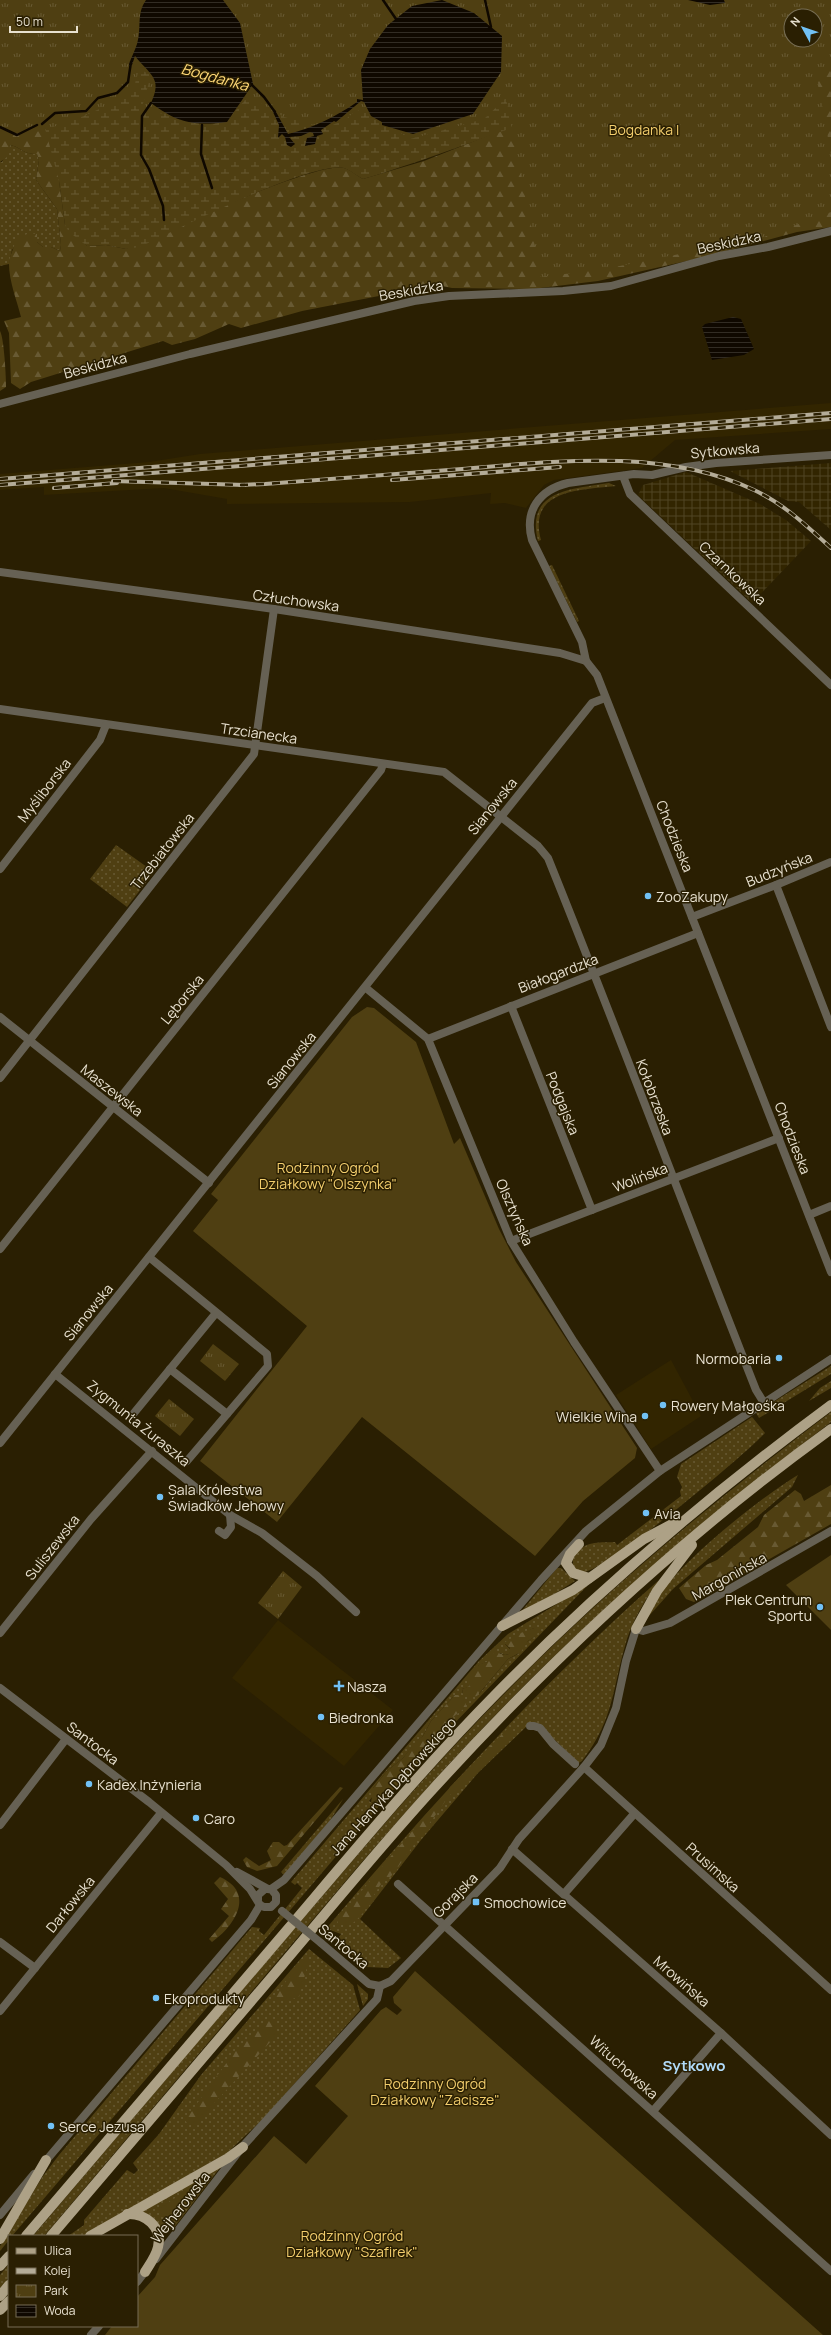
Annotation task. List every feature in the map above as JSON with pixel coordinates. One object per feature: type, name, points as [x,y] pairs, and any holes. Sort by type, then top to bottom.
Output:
[{"type":"main road","name":"Jana Henryka Dąbrowskiego","points":[[27,2235],[441,1751],[557,1634],[692,1514],[831,1405]]},
{"type":"main road","points":[[52,2235],[437,1784],[571,1647],[704,1529],[821,1436],[831,1430]]},
{"type":"main road","points":[[502,1626],[574,1590],[644,1539],[692,1514]]},
{"type":"main road","points":[[636,1629],[657,1591],[704,1529]]},
{"type":"main road","points":[[579,1544],[570,1554],[566,1563],[573,1573],[589,1578]]},
{"type":"main road","points":[[92,2235],[228,2158],[243,2147]]},
{"type":"main road","points":[[0,2239],[46,2160]]},
{"type":"main road","points":[[127,2214],[135,2213],[147,2218],[157,2232],[158,2248],[145,2272]]},
{"type":"main road","points":[[0,2266],[8,2257]]},
{"type":"main road","points":[[0,2296],[8,2286]]},
{"type":"main road","points":[[0,2310],[8,2302]]},
{"type":"street","name":"Beskidzka","points":[[0,404],[190,354],[414,301],[449,296],[563,291],[611,286],[719,256],[768,247],[831,231]]},
{"type":"street","name":"Sytkowska","points":[[623,476],[652,475],[686,467],[716,463],[831,455]]},
{"type":"street","name":"Chodzieska","points":[[623,476],[558,485],[540,497],[530,514],[529,526],[532,540],[582,642],[586,661],[597,675],[831,1272]]},
{"type":"street","name":"Czarnkowska","points":[[623,476],[630,494],[831,685]]},
{"type":"street","name":"Człuchowska","points":[[0,572],[274,609],[545,651],[579,657],[586,661]]},
{"type":"street","name":"Trzebiatowska","points":[[0,1078],[254,754],[274,609]]},
{"type":"street","name":"Sianowska","points":[[0,1443],[366,988],[500,816],[592,703],[605,698]]},
{"type":"street","name":"Trzcianecka","points":[[0,709],[444,772],[454,778],[500,816]]},
{"type":"street","name":"Myśliborska","points":[[0,869],[100,740],[106,725]]},
{"type":"street","name":"Lęborska","points":[[0,1249],[381,770],[383,764]]},
{"type":"street","name":"Kołobrzeska","points":[[500,816],[545,852],[595,973],[672,1179],[756,1390],[764,1403]]},
{"type":"street","name":"Budzyńska","points":[[692,917],[776,886],[831,862]]},
{"type":"street","points":[[776,886],[831,1027]]},
{"type":"street","name":"Białogardzka","points":[[428,1039],[698,933]]},
{"type":"street","name":"Olsztyńska","points":[[366,988],[428,1039],[511,1241],[574,1342],[660,1471]]},
{"type":"street","name":"Podgajska","points":[[511,1006],[592,1210]]},
{"type":"street","name":"Maszewska","points":[[0,1017],[209,1183]]},
{"type":"street","name":"Wolińska","points":[[511,1241],[779,1138]]},
{"type":"street","points":[[809,1215],[831,1206]]},
{"type":"street","points":[[149,1257],[267,1354],[269,1360],[268,1366],[187,1461]]},
{"type":"street","points":[[134,1413],[216,1313]]},
{"type":"street","name":"Jana Henryka Dąbrowskiego","points":[[269,1889],[289,1874],[557,1562],[586,1531],[660,1471],[831,1359]]},
{"type":"street","points":[[170,1369],[227,1414]]},
{"type":"street","name":"Zygmunta Żuraszka","points":[[56,1374],[230,1515],[262,1533],[317,1576],[356,1612]]},
{"type":"street","name":"Suliszewska","points":[[0,1633],[91,1519],[152,1451]]},
{"type":"street","points":[[219,1531],[225,1535],[231,1527],[230,1515]]},
{"type":"street","name":"Margonińska","points":[[636,1629],[643,1631],[670,1623],[831,1531]]},
{"type":"street","name":"Gorajska","points":[[380,1986],[397,1976],[500,1868],[512,1849],[584,1767],[601,1745],[610,1727],[636,1629]]},
{"type":"street","name":"Santocka","points":[[0,1688],[226,1865],[269,1889]]},
{"type":"street","points":[[530,1726],[540,1728],[575,1764]]},
{"type":"street","points":[[0,1825],[66,1739]]},
{"type":"street","name":"Prusimska","points":[[584,1767],[634,1814],[829,1988]]},
{"type":"street","name":"Darłowska","points":[[0,2012],[161,1813]]},
{"type":"street","points":[[564,1894],[634,1814]]},
{"type":"street","name":"Mrowińska","points":[[512,1849],[721,2033],[831,2135]]},
{"type":"street","name":"Santocka","points":[[226,1865],[259,1903]]},
{"type":"street","name":"Wituchowska","points":[[398,1884],[445,1924],[831,2271]]},
{"type":"street","points":[[0,2215],[250,1920],[259,1903],[260,1892],[269,1889],[276,1895],[274,1904],[268,1908],[259,1903]]},
{"type":"street","name":"Santocka","points":[[274,1904],[369,1984],[380,1986]]},
{"type":"street","points":[[0,1942],[35,1968]]},
{"type":"street","points":[[243,2147],[377,1999],[380,1986]]},
{"type":"street","points":[[653,2111],[721,2033]]},
{"type":"street","name":"Wejherowska","points":[[138,2281],[243,2147]]},
{"type":"street","points":[[92,2335],[98,2327]]},
{"type":"shaded area","points":[[831,403],[831,429],[675,440],[642,468],[554,480],[544,485],[526,508],[505,503],[490,504],[491,493],[410,502],[227,504],[227,499],[164,488],[44,495],[44,487],[0,490],[0,474],[149,462],[200,454]]},
{"type":"shaded area","points":[[831,463],[831,530],[799,502],[788,501],[730,471]]},
{"type":"shaded area","points":[[686,472],[760,504],[786,520],[811,541],[752,603],[638,495],[643,485]]},
{"type":"shaded area","points":[[671,1360],[701,1416],[651,1449],[616,1395]]},
{"type":"shaded area","points":[[278,1620],[393,1710],[344,1766],[232,1678]]},
{"type":"green space","points":[[0,0],[71,0],[59,181],[65,225],[87,246],[106,245],[126,249],[238,200],[303,176],[328,169],[344,168],[363,179],[424,161],[661,67],[831,51],[831,227],[797,232],[700,258],[598,281],[532,289],[452,288],[427,283],[404,292],[394,289],[384,295],[302,311],[241,328],[229,324],[195,339],[172,345],[163,341],[31,382],[20,389],[11,383],[9,333],[4,321],[21,317],[10,277],[9,264],[15,240],[29,233],[37,234],[37,242],[43,247],[51,247],[60,251],[61,245],[57,209],[36,180],[39,160],[37,154],[25,152],[10,145],[7,157],[0,162]]},
{"type":"green space","name":"Bogdanka I","points":[[0,0],[831,0],[831,67],[816,71],[831,155],[831,212],[764,237],[605,269],[541,277],[506,98],[484,119],[410,139],[364,109],[354,112],[346,119],[326,128],[284,117],[260,103],[245,100],[232,115],[212,125],[170,114],[155,113],[142,107],[151,75],[139,69],[132,89],[110,104],[74,120],[55,126],[22,134],[7,133],[0,129]]},
{"type":"green space","points":[[71,0],[240,23],[560,111],[363,179],[344,168],[327,169],[303,175],[243,198],[140,247],[126,249],[106,245],[87,246],[69,232],[65,225],[59,181],[42,117]],"holes":[[[369,111],[413,133],[382,122]]]},
{"type":"green space","points":[[10,145],[28,153],[37,154],[39,160],[36,180],[57,209],[61,245],[60,251],[51,247],[43,247],[37,242],[15,246],[12,250],[9,264],[0,266],[0,162],[2,162]]},
{"type":"green space","points":[[0,331],[4,349],[6,387],[0,391]]},
{"type":"green space","points":[[609,483],[616,486],[573,491],[560,495],[549,502],[542,511],[539,523],[541,540],[538,541],[536,524],[538,511],[545,502],[555,495],[580,487]]},
{"type":"green space","points":[[552,565],[579,621],[577,622],[549,566]]},
{"type":"green space","points":[[116,845],[154,872],[127,907],[90,879]]},
{"type":"green space","name":"Rodzinny Ogród Działkowy \"Olszynka\"","points":[[367,1007],[374,1008],[416,1042],[454,1144],[460,1138],[499,1229],[516,1262],[637,1448],[635,1458],[583,1501],[535,1556],[362,1417],[277,1522],[200,1461],[307,1326],[193,1231],[218,1200],[211,1194],[352,1017]]},
{"type":"green space","points":[[213,1344],[239,1364],[225,1381],[200,1361]]},
{"type":"green space","points":[[831,1366],[831,1374],[759,1418],[756,1413]]},
{"type":"green space","points":[[831,1381],[831,1388],[809,1401],[820,1388]]},
{"type":"green space","points":[[169,1399],[194,1419],[180,1436],[155,1416]]},
{"type":"green space","points":[[831,1412],[831,1422],[746,1488],[664,1556],[585,1627],[508,1702],[449,1764],[364,1860],[45,2235],[34,2235],[376,1834],[430,1772],[486,1712],[552,1646],[629,1576],[708,1509]]},
{"type":"green space","points":[[752,1417],[765,1433],[704,1487],[644,1534],[595,1568],[581,1573],[573,1567],[573,1556],[583,1547],[592,1543],[615,1542],[617,1545],[681,1496],[680,1491],[682,1487],[677,1477],[681,1464]]},
{"type":"green space","points":[[798,1475],[792,1487],[673,1589],[648,1617],[655,1601],[689,1561],[737,1519]]},
{"type":"green space","points":[[831,1485],[831,1524],[694,1602],[686,1599],[679,1588],[706,1565],[717,1560],[758,1527],[764,1515],[795,1490],[801,1494],[804,1501]]},
{"type":"green space","name":"Plek Centrum Sportu","points":[[831,1555],[831,1630],[786,1585]]},
{"type":"green space","points":[[557,1568],[561,1568],[575,1581],[516,1618]]},
{"type":"green space","points":[[283,1571],[302,1587],[278,1619],[258,1603]]},
{"type":"green space","points":[[659,1580],[633,1623],[627,1639],[607,1716],[601,1731],[582,1761],[579,1763],[539,1725],[527,1726],[478,1773],[421,1840],[360,1919],[401,1958],[388,1968],[367,1967],[336,1941],[341,1934],[330,1930],[327,1933],[324,1931],[403,1839],[485,1750],[570,1663]]},
{"type":"green space","points":[[588,1585],[447,1731],[385,1799],[13,2235],[8,2235],[8,2241],[0,2251],[0,2246],[43,2176],[59,2155],[252,1927],[260,1928],[259,1931],[264,1935],[302,1888],[297,1883],[295,1885],[291,1882],[479,1661],[508,1634]],"holes":[[[534,1628],[535,1636],[528,1641],[518,1654],[508,1659],[479,1694],[463,1694],[462,1689],[469,1687],[479,1665],[487,1662],[500,1653],[505,1655],[509,1654],[511,1650],[505,1644],[506,1642]],[[455,1695],[464,1708],[448,1721],[445,1728],[405,1770],[398,1781],[392,1785],[386,1795],[372,1803],[369,1801],[373,1796],[373,1788],[387,1771],[403,1758],[423,1736],[431,1721]]]},
{"type":"green space","points":[[534,1628],[538,1631],[537,1635],[528,1641],[521,1652],[508,1659],[477,1696],[471,1697],[463,1694],[462,1689],[470,1686],[467,1679],[480,1664],[487,1662],[488,1657],[495,1652],[505,1655],[509,1654],[510,1648],[504,1643],[518,1634]]},
{"type":"green space","points":[[455,1695],[459,1695],[465,1699],[466,1707],[448,1721],[445,1729],[432,1740],[386,1795],[371,1803],[373,1788],[387,1771],[403,1758],[416,1741],[423,1736],[431,1721]]},
{"type":"green space","points":[[508,1728],[515,1733],[494,1756],[449,1796],[393,1874],[381,1884],[363,1913],[348,1926],[338,1923],[337,1920],[430,1810],[443,1799],[450,1787]]},
{"type":"green space","points":[[340,1787],[343,1788],[277,1866],[257,1871],[247,1867],[243,1860],[246,1857],[259,1866],[271,1860],[267,1851],[273,1842],[279,1842],[284,1846],[287,1845]]},
{"type":"green space","points":[[343,1799],[330,1821],[284,1875],[281,1872]]},
{"type":"green space","points":[[220,1877],[231,1884],[237,1892],[239,1900],[238,1910],[228,1927],[212,1942],[209,1939],[229,1916],[221,1909],[228,1899],[214,1883]]},
{"type":"green space","points":[[309,1949],[353,1985],[360,2010],[264,2118],[227,2153],[85,2235],[69,2235],[84,2225],[84,2220],[127,2170],[134,2174],[138,2170],[133,2163],[159,2134],[201,2075]]},
{"type":"green space","points":[[307,1955],[309,1960],[299,1997],[285,2001],[272,1999]]},
{"type":"green space","points":[[415,1971],[823,2335],[105,2335],[111,2327],[138,2327],[138,2296],[155,2277],[160,2265],[274,2136],[306,2164],[348,2116],[315,2086],[381,2010],[386,2007],[397,2015],[402,2010],[394,2003],[393,1997]]},
{"type":"green space","points":[[357,1984],[368,1994],[368,1999],[363,2006]]},
{"type":"green space","points":[[269,2019],[275,2021],[277,2029],[272,2040],[197,2122],[190,2125],[186,2122],[188,2116],[236,2050]]},
{"type":"green space","points":[[222,2165],[173,2229],[165,2230],[142,2211]]},
{"type":"green space","points":[[191,2188],[197,2190],[196,2194],[173,2221],[158,2209]]},
{"type":"green space","points":[[8,2265],[8,2278],[0,2288],[0,2275]]},
{"type":"water","points":[[146,0],[223,0],[240,23],[253,84],[227,122],[205,124],[186,122],[169,115],[151,103],[156,88],[153,77],[135,56],[132,65],[129,65],[137,44],[141,11]]},
{"type":"water","points":[[442,0],[474,13],[502,36],[501,72],[473,114],[413,134],[382,125],[382,122],[371,116],[364,102],[361,101],[336,122],[334,121],[321,130],[323,134],[317,136],[315,144],[305,146],[307,138],[314,136],[313,133],[310,132],[301,136],[289,137],[295,144],[291,147],[287,145],[285,137],[282,134],[278,138],[279,125],[273,112],[275,110],[288,134],[316,125],[333,117],[357,102],[357,99],[363,100],[361,70],[370,49],[388,25],[412,6]]},
{"type":"water","points":[[688,0],[724,0],[725,3],[710,5]]},
{"type":"water","points":[[733,317],[741,319],[754,349],[744,355],[712,360],[702,327],[705,324]]},
{"type":"waterway","points":[[383,0],[396,19]]},
{"type":"waterway","name":"Bogdanka","points":[[485,0],[491,27],[489,28]]},
{"type":"waterway","name":"Bogdanka","points":[[42,124],[55,113],[86,111],[98,98],[117,93],[128,82],[131,62]]},
{"type":"waterway","name":"Bogdanka","points":[[250,83],[264,97],[275,112]]},
{"type":"waterway","points":[[151,103],[142,116],[141,155],[149,169],[163,206],[164,220]]},
{"type":"waterway","name":"Bogdanka","points":[[0,127],[17,135],[37,125]]},
{"type":"waterway","points":[[202,125],[201,154],[212,188]]},
{"type":"railway","points":[[0,479],[831,413]]},
{"type":"railway","points":[[0,485],[831,419]]},
{"type":"railway","points":[[240,485],[535,463],[573,461],[647,463],[684,468],[720,477],[754,490],[785,509],[831,548]]},
{"type":"railway","points":[[392,480],[560,467]]},
{"type":"railway","points":[[113,481],[245,485]]},
{"type":"railway","points":[[54,488],[117,483]]},
{"type":"place","name":"ZooZakupy","points":[[648,896]]},
{"type":"place","name":"Normobaria","points":[[779,1358]]},
{"type":"place","name":"Rowery Małgośka","points":[[663,1405]]},
{"type":"place","name":"Wielkie Wina","points":[[645,1416]]},
{"type":"place","name":"Sala Królestwa Świadków Jehowy","points":[[160,1497]]},
{"type":"place","name":"Avia","points":[[646,1513]]},
{"type":"place","name":"Plek Centrum Sportu","points":[[820,1607]]},
{"type":"place","name":"Nasza","points":[[339,1686]]},
{"type":"place","name":"Biedronka","points":[[321,1717]]},
{"type":"place","name":"Kadex Inżynieria","points":[[89,1784]]},
{"type":"place","name":"Caro","points":[[196,1818]]},
{"type":"place","name":"Smochowice","points":[[476,1902]]},
{"type":"place","name":"Ekoprodukty","points":[[156,1998]]},
{"type":"place","name":"Serce Jezusa","points":[[51,2126]]},
{"type":"district","name":"Sytkowo","points":[[694,2065]]},
{"type":"park label","name":"Rodzinny Ogród Działkowy \"Zacisze\"","points":[[435,2092]]},
{"type":"park label","name":"Rodzinny Ogród Działkowy \"Szafirek\"","points":[[352,2244]]}]
